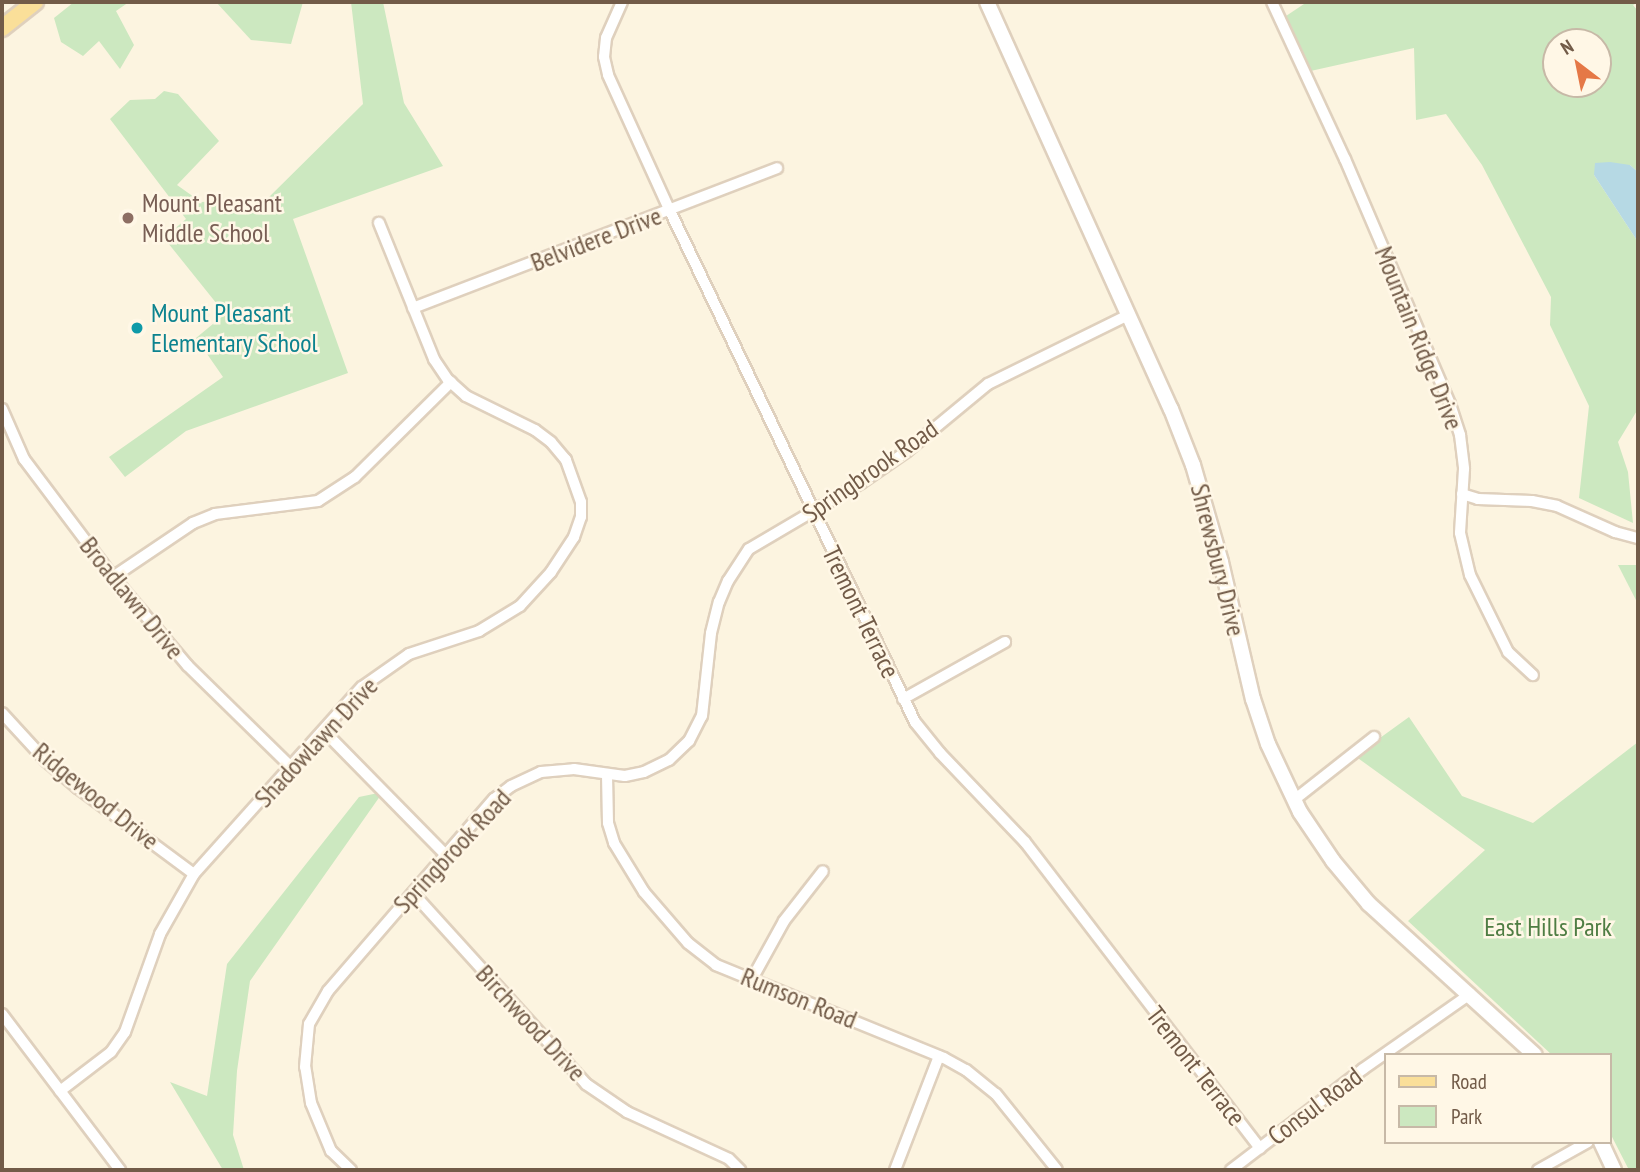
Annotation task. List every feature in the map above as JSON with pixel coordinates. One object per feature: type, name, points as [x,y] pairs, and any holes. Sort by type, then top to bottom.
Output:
[{"type":"main road","points":[[2,28],[35,2]]},
{"type":"main road","name":"Shrewsbury Drive","points":[[987,2],[1126,316],[1171,409],[1193,465],[1221,562],[1253,699],[1268,744],[1294,800],[1333,861],[1369,904],[1533,1053]]},
{"type":"main road","points":[[1602,1144],[1614,1170]]},
{"type":"street","name":"Tremont Terrace","points":[[622,2],[606,38],[604,57],[608,75],[813,513],[915,722],[940,753],[1025,842],[1260,1148]]},
{"type":"street","name":"Mountain Ridge Drive","points":[[1272,2],[1345,159],[1450,404],[1460,435],[1460,533],[1470,575],[1508,652],[1533,675]]},
{"type":"street","name":"Belvidere Drive","points":[[413,307],[777,168]]},
{"type":"street","name":"Shadowlawn Drive","points":[[60,1091],[111,1052],[125,1032],[160,933],[194,874],[362,687],[409,654],[479,631],[520,606],[551,572],[574,537],[581,517],[581,502],[566,460],[551,442],[535,430],[476,402],[451,382],[434,359],[379,223]]},
{"type":"street","name":"Springbrook Road","points":[[351,1170],[331,1151],[311,1103],[304,1067],[309,1024],[328,991],[494,799],[520,780],[563,769],[607,775],[634,775],[652,769],[676,755],[689,741],[705,707],[711,633],[728,580],[748,549],[813,513],[907,451],[988,384],[1126,316]]},
{"type":"street","points":[[113,577],[193,523],[215,514],[318,501],[355,477],[451,382]]},
{"type":"street","name":"Broadlawn Drive","points":[[2,409],[24,459],[113,577],[188,666],[290,766]]},
{"type":"street","points":[[1462,494],[1478,499],[1532,501],[1557,506],[1615,532],[1638,538]]},
{"type":"street","points":[[903,699],[1005,642]]},
{"type":"street","name":"Ridgewood Drive","points":[[2,713],[47,761],[78,788],[194,874]]},
{"type":"street","points":[[324,731],[446,855]]},
{"type":"street","points":[[1294,800],[1374,737]]},
{"type":"street","name":"Rumson Road","points":[[607,775],[608,823],[614,844],[644,892],[704,957],[967,1070],[996,1094],[1057,1170]]},
{"type":"street","points":[[752,979],[784,920],[823,871]]},
{"type":"street","name":"Birchwood Drive","points":[[413,892],[586,1084],[626,1112],[710,1149],[729,1159],[740,1170]]},
{"type":"street","name":"Consul Road","points":[[1386,1053],[1470,995]]},
{"type":"street","points":[[2,1014],[120,1170]]},
{"type":"street","name":"Consul Road","points":[[1231,1170],[1384,1054]]},
{"type":"street","points":[[895,1170],[939,1056]]},
{"type":"street","points":[[1538,1170],[1584,1144]]},
{"type":"green space","points":[[74,2],[129,2],[116,11],[134,45],[120,69],[99,41],[83,56],[61,42],[54,18]]},
{"type":"green space","points":[[216,2],[303,2],[291,44],[251,40]]},
{"type":"green space","points":[[351,2],[383,2],[404,103],[443,166],[293,219],[348,373],[186,431],[125,477],[109,457],[223,377],[196,338],[225,314],[164,238],[186,219],[110,119],[130,100],[155,99],[164,91],[178,94],[219,141],[177,185],[201,202],[267,199],[363,104]]},
{"type":"green space","points":[[1307,2],[1638,2],[1633,5],[1638,11],[1638,172],[1630,165],[1594,175],[1638,242],[1638,409],[1618,442],[1628,472],[1633,523],[1579,498],[1589,406],[1550,325],[1551,297],[1482,165],[1446,114],[1416,120],[1414,48],[1306,72],[1283,18]]},
{"type":"green space","points":[[1618,565],[1638,565],[1638,604]]},
{"type":"green space","name":"East Hills Park","points":[[1409,717],[1462,796],[1533,823],[1638,742],[1638,1170],[1629,1170],[1612,1137],[1612,1053],[1550,1053],[1408,921],[1485,850],[1355,756]]},
{"type":"green space","points":[[383,792],[250,981],[237,1071],[233,1135],[244,1170],[223,1170],[170,1082],[207,1096],[227,964],[359,797]]},
{"type":"water","points":[[1595,163],[1630,165],[1638,172],[1638,242],[1594,175]]},
{"type":"place","name":"Mount Pleasant Middle School","points":[[128,218]]},
{"type":"place","name":"Mount Pleasant Elementary School","points":[[137,328]]}]
